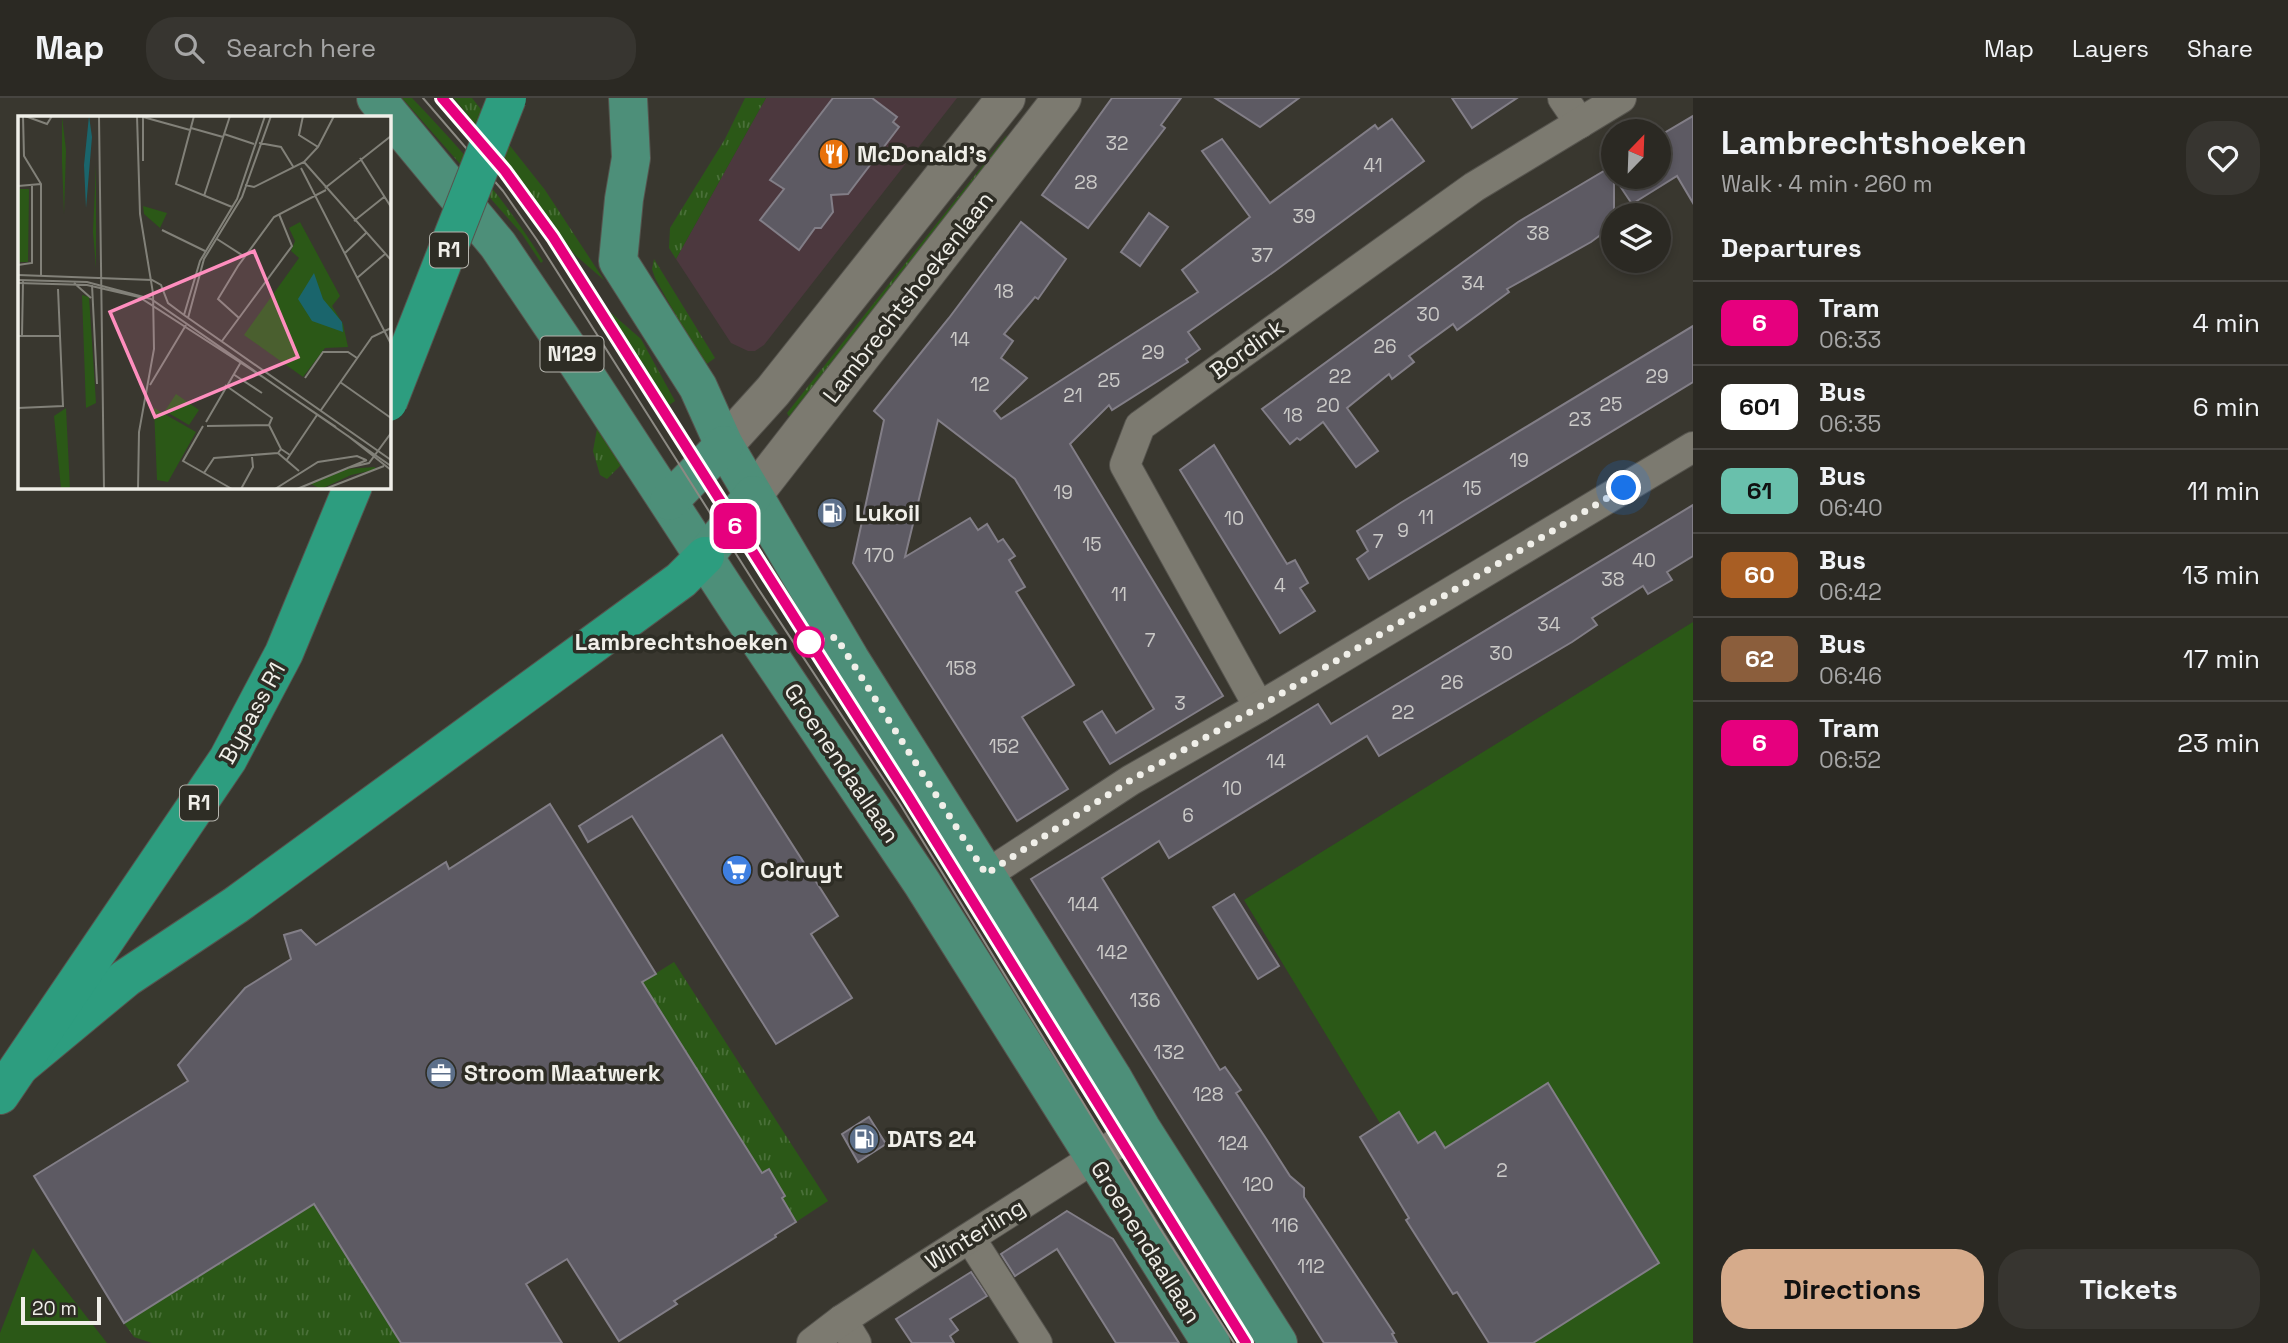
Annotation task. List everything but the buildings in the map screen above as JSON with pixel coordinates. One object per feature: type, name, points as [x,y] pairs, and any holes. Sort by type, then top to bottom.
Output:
[{"type":"highway","name":"R1","points":[[390,397],[507,98]]},
{"type":"highway","name":"Bypass R1","points":[[10,1080],[228,759],[284,653],[352,488]]},
{"type":"highway","points":[[10,1080],[126,978],[236,905],[504,710],[681,580],[705,556]]},
{"type":"main road","name":"Groenendaallaan","points":[[376,98],[498,245],[922,883],[1211,1343]]},
{"type":"main road","points":[[628,98],[631,158],[618,261],[698,387],[724,446],[850,660],[1278,1343]]},
{"type":"main road","points":[[669,501],[724,446]]},
{"type":"main road","points":[[705,556],[753,495]]},
{"type":"street","name":"Lambrechtshoekenlaan","points":[[724,446],[773,391],[1006,98]]},
{"type":"street","name":"Lambrechtshoekenlaan","points":[[753,495],[1062,98]]},
{"type":"street","points":[[1563,98],[1580,123]]},
{"type":"street","name":"Bordink","points":[[1259,707],[1125,465],[1140,426],[1474,187],[1620,98]]},
{"type":"street","points":[[986,874],[1131,780],[1259,707],[1693,447]]},
{"type":"street","name":"Winterling","points":[[812,1343],[849,1331],[970,1238],[1141,1128]]},
{"type":"street","points":[[970,1238],[1037,1343]]},
{"type":"shaded area","points":[[766,98],[957,98],[764,345],[755,351],[748,351],[731,343],[676,259]]},
{"type":"green space","points":[[402,98],[412,98],[482,176],[529,239],[543,261],[541,263],[522,234]]},
{"type":"green space","points":[[454,98],[472,98],[545,190],[604,280],[574,254],[533,196]]},
{"type":"green space","points":[[745,98],[766,98],[676,259],[669,248],[670,228],[725,139]]},
{"type":"green space","points":[[1006,136],[1012,140],[791,420],[787,413]]},
{"type":"green space","points":[[654,259],[715,358],[704,366],[655,278],[652,269]]},
{"type":"green space","points":[[610,312],[641,339],[675,401],[669,405]]},
{"type":"green space","points":[[597,429],[621,465],[607,479],[600,475],[593,451]]},
{"type":"green space","points":[[1693,622],[1693,1343],[1518,1343],[1417,1184],[1244,900]]},
{"type":"green space","points":[[674,962],[828,1201],[796,1222],[782,1198],[785,1195],[769,1170],[759,1175],[642,982]]},
{"type":"green space","points":[[314,1204],[401,1343],[152,1343],[134,1337],[124,1323]]},
{"type":"green space","points":[[33,1248],[107,1343],[0,1343],[0,1333]]},
{"type":"tram line","points":[[423,98],[503,191],[537,240],[757,587],[900,804],[1163,1233],[1234,1343]]},
{"type":"tram line","points":[[442,98],[514,183],[553,237],[908,796],[1246,1343]]},
{"type":"tram line","name":"6","points":[[442,98],[505,171],[553,237],[908,796],[1246,1343]]},
{"type":"place","name":"McDonald's","points":[[834,154]]},
{"type":"place","name":"Lukoil","points":[[832,513]]},
{"type":"place","name":"Lambrechtshoeken","points":[[809,642]]},
{"type":"place","name":"Colruyt","points":[[737,870]]},
{"type":"place","name":"Stroom Maatwerk","points":[[441,1073]]},
{"type":"place","name":"DATS 24","points":[[864,1139]]},
{"type":"route","points":[[809,642],[836,637],[986,874],[1131,780],[1259,707],[1624,488]]}]
